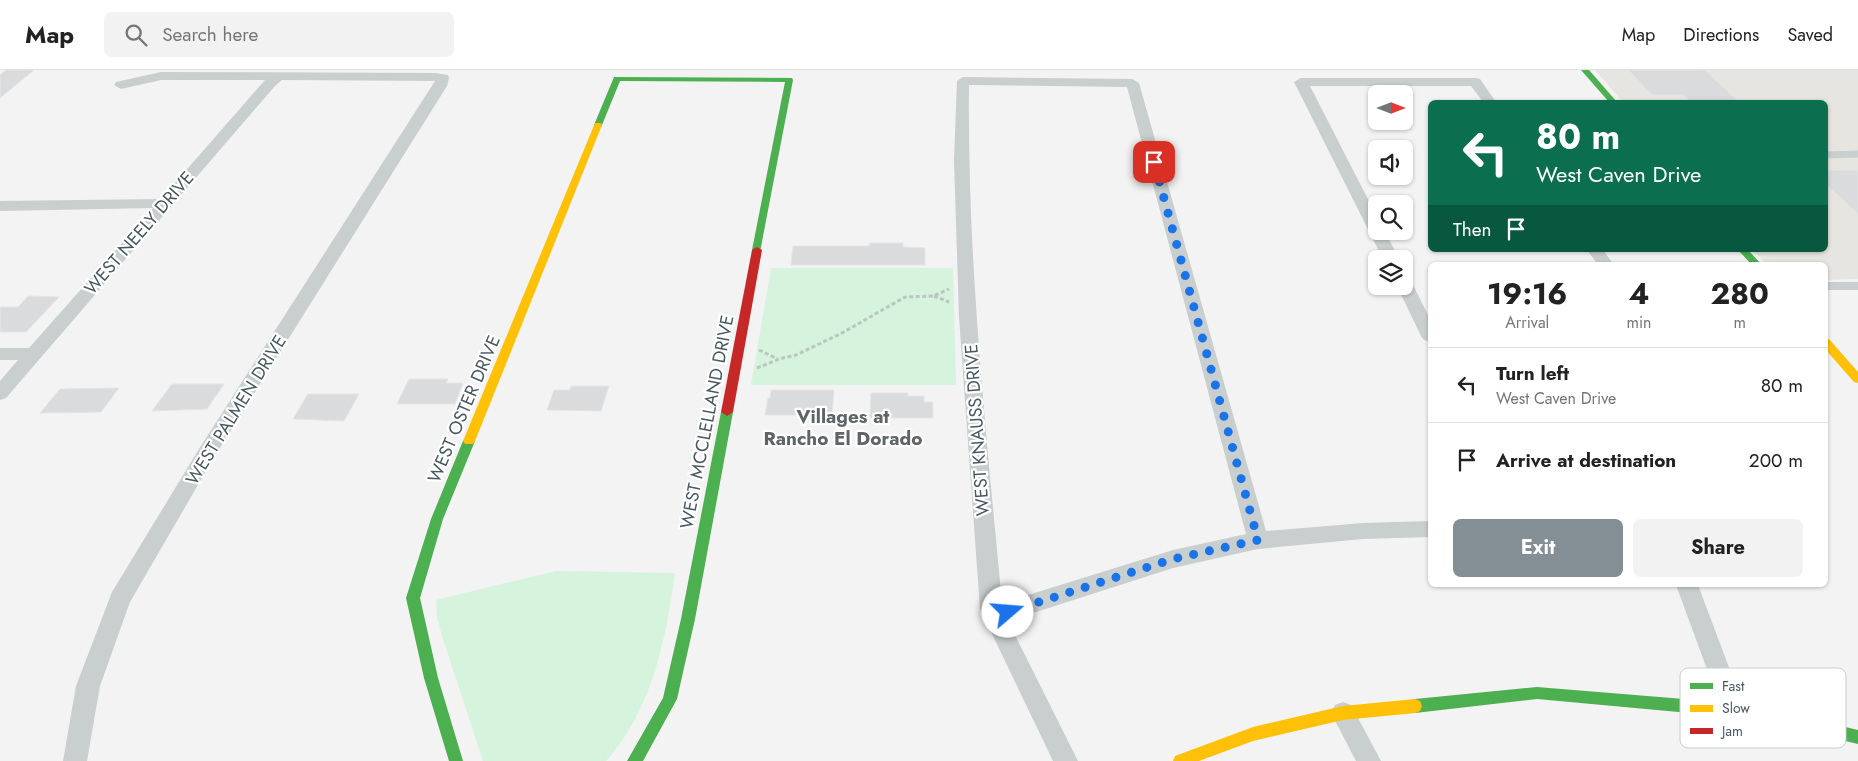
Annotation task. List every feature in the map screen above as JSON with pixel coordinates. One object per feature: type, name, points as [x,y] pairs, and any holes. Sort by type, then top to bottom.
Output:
[{"type":"street","points":[[1585,70],[1611,100]]},
{"type":"street","points":[[120,85],[161,76],[279,76]]},
{"type":"street","name":"WEST PALMEN DRIVE","points":[[75,761],[88,686],[120,599],[206,454],[332,259],[440,86],[443,78],[279,76]]},
{"type":"street","name":"WEST NEELY DRIVE","points":[[0,393],[270,83],[279,76]]},
{"type":"street","name":"WEST MCCLELLAND DRIVE","points":[[618,79],[789,80],[688,619],[670,699],[642,752],[634,761]]},
{"type":"street","name":"WEST OSTER DRIVE","points":[[456,761],[431,678],[412,598],[437,519],[618,79]]},
{"type":"street","name":"WEST KNAUSS DRIVE","points":[[1066,761],[993,613],[968,317],[961,160],[963,81],[1132,83],[1258,540]]},
{"type":"street","points":[[1368,212],[1301,82],[1475,82],[1488,100]]},
{"type":"street","points":[[0,206],[165,203]]},
{"type":"street","points":[[1745,252],[1754,262]]},
{"type":"street","points":[[1410,295],[1428,332]]},
{"type":"street","points":[[1828,345],[1858,379]]},
{"type":"street","points":[[0,354],[32,354]]},
{"type":"street","points":[[993,613],[1008,612],[1173,559],[1258,540],[1363,531],[1428,529]]},
{"type":"street","points":[[1688,587],[1717,668]]},
{"type":"street","points":[[1180,761],[1253,734],[1343,713],[1537,694],[1680,706]]},
{"type":"street","points":[[1343,713],[1369,761]]},
{"type":"lane","points":[[1828,155],[1858,154]]},
{"type":"lane","points":[[1828,286],[1858,286]]},
{"type":"path","points":[[752,371],[766,364],[796,355],[889,308],[905,297],[933,296],[956,285]]},
{"type":"shaded area","points":[[1595,70],[1858,70],[1858,279],[1828,280],[1828,262],[1764,262],[1755,252],[1828,252],[1828,100],[1621,100]]},
{"type":"green space","points":[[771,268],[953,268],[956,385],[751,385]]},
{"type":"green space","points":[[556,571],[675,573],[667,623],[646,697],[622,741],[606,761],[483,761],[442,636],[437,618],[436,600]]},
{"type":"building","points":[[6,70],[34,70],[0,98],[0,75]]},
{"type":"building","points":[[1628,70],[1705,70],[1737,100],[1689,100],[1683,95],[1652,95]]},
{"type":"building","points":[[1828,170],[1858,170],[1858,214],[1828,186]]},
{"type":"building","points":[[870,243],[903,243],[903,247],[925,248],[925,265],[791,265],[793,246],[869,246]]},
{"type":"building","points":[[28,296],[59,297],[26,332],[0,332],[0,307],[18,307]]},
{"type":"building","points":[[409,379],[448,379],[446,383],[463,383],[455,404],[397,404]]},
{"type":"building","points":[[172,384],[224,384],[207,409],[152,411]]},
{"type":"building","points":[[571,386],[609,386],[601,411],[547,410],[554,390],[570,390]]},
{"type":"building","points":[[119,388],[101,412],[40,413],[60,389]]},
{"type":"building","points":[[771,390],[834,390],[832,415],[765,415]]},
{"type":"building","points":[[871,393],[908,393],[908,396],[924,396],[924,402],[933,402],[933,418],[870,418]]},
{"type":"building","points":[[308,394],[359,394],[344,421],[293,419]]},
{"type":"traffic: fast","points":[[1585,70],[1611,100]]},
{"type":"traffic: fast","points":[[598,125],[617,79],[789,80],[757,250]]},
{"type":"traffic: fast","points":[[1745,252],[1754,262]]},
{"type":"traffic: fast","points":[[634,761],[641,752],[670,699],[688,619],[727,412]]},
{"type":"traffic: fast","points":[[456,761],[431,678],[413,598],[437,519],[469,441]]},
{"type":"traffic: fast","points":[[1415,706],[1537,693],[1680,705]]},
{"type":"traffic: fast","points":[[1846,734],[1858,737]]},
{"type":"traffic: slow","points":[[469,441],[598,125]]},
{"type":"traffic: slow","points":[[1828,345],[1858,379]]},
{"type":"traffic: slow","points":[[1180,761],[1253,734],[1343,713],[1415,706]]},
{"type":"traffic: jam","points":[[727,412],[757,250]]},
{"type":"district","name":"Villages at Rancho El Dorado","points":[[843,427]]},
{"type":"route","points":[[1008,612],[1173,559],[1258,540],[1154,162]]}]
